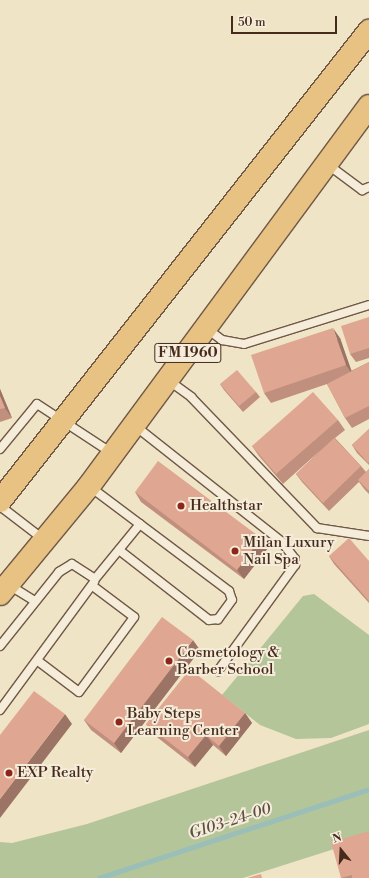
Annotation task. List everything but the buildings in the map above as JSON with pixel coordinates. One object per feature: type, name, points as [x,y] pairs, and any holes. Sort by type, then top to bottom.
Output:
[{"type":"main road","name":"FM 1960","points":[[0,501],[369,31]]},
{"type":"main road","name":"FM 1960","points":[[4,589],[46,541],[88,486],[168,380],[369,106]]},
{"type":"lane","points":[[327,164],[362,190],[369,187]]},
{"type":"lane","points":[[206,327],[222,340],[244,344],[369,305]]},
{"type":"lane","points":[[168,380],[191,397],[317,528],[369,536]]},
{"type":"lane","points":[[0,449],[37,404],[112,453]]},
{"type":"lane","points":[[134,425],[282,542],[295,559],[295,565],[218,671]]},
{"type":"lane","points":[[88,486],[229,591],[232,600],[218,619],[209,620],[119,550]]},
{"type":"lane","points":[[0,506],[46,541]]},
{"type":"lane","points":[[0,710],[38,661],[94,583],[140,524]]},
{"type":"lane","points":[[0,646],[59,572],[72,564],[134,617],[79,692],[38,661]]},
{"type":"lane","points":[[4,589],[35,601]]},
{"type":"green space","points":[[314,594],[369,635],[369,724],[331,738],[296,739],[260,725],[222,695],[303,596]]},
{"type":"green space","points":[[369,730],[369,838],[243,878],[0,878],[0,842],[12,843],[87,824]]},
{"type":"waterway","name":"G103-24-00","points":[[99,878],[369,789]]},
{"type":"place","name":"Healthstar","points":[[181,506]]},
{"type":"place","name":"Milan Luxury Nail Spa","points":[[235,551]]},
{"type":"place","name":"Cosmetology & Barber School","points":[[169,661]]},
{"type":"place","name":"Baby Steps Learning Center","points":[[119,722]]},
{"type":"place","name":"EXP Realty","points":[[9,773]]}]
